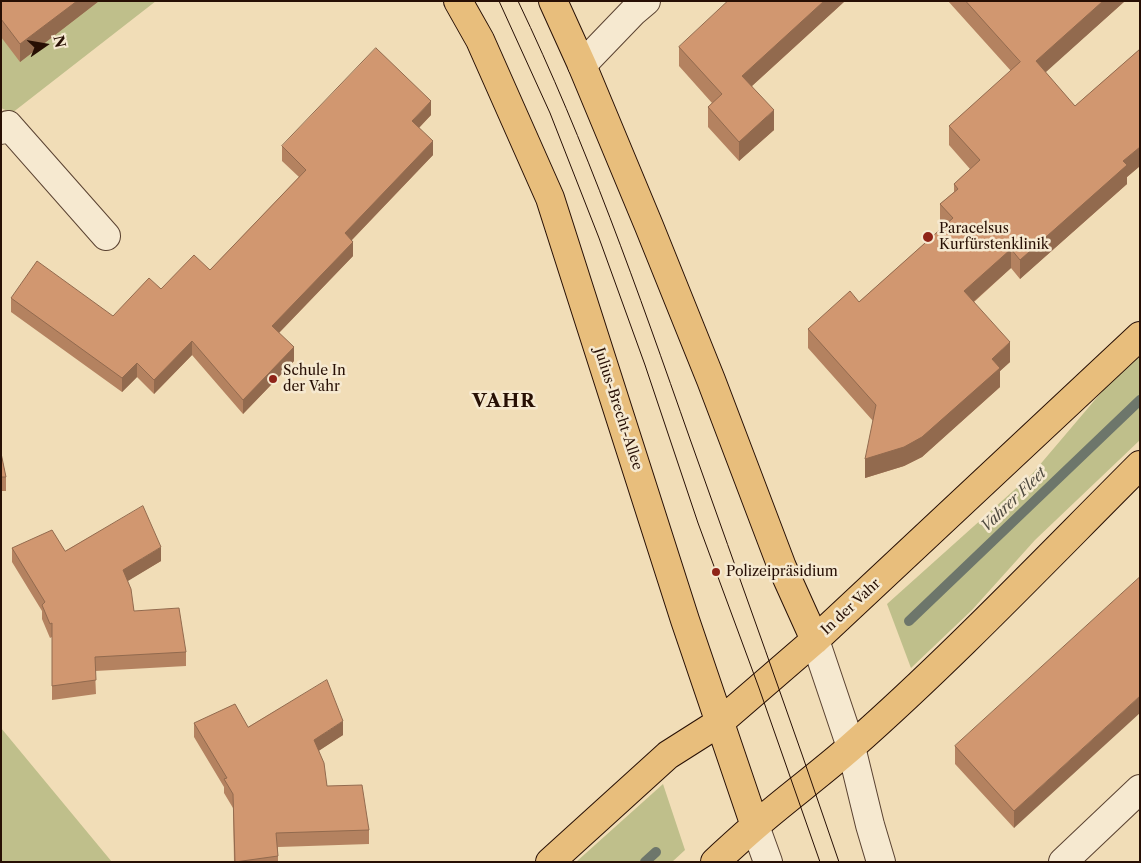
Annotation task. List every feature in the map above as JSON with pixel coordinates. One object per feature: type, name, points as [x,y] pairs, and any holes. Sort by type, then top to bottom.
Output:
[{"type":"main road","name":"Julius-Brecht-Allee","points":[[458,1],[480,40],[550,198],[685,620],[755,826]]},
{"type":"main road","points":[[553,1],[582,64],[707,371],[782,567],[815,640]]},
{"type":"main road","name":"In der Vahr","points":[[550,862],[668,755],[720,722],[815,640],[1140,336]]},
{"type":"main road","points":[[715,862],[755,826],[851,747],[973,633],[1140,465]]},
{"type":"street","points":[[582,64],[646,1]]},
{"type":"street","points":[[1,130],[8,126],[106,236]]},
{"type":"street","points":[[815,640],[851,747],[881,862]]},
{"type":"street","points":[[1064,862],[1140,789]]},
{"type":"street","points":[[755,826],[768,862]]},
{"type":"green space","points":[[1,1],[156,1],[12,113],[1,108]]},
{"type":"green space","points":[[1140,356],[1140,440],[1035,540],[972,610],[911,668],[887,604],[1032,474],[1105,388]]},
{"type":"green space","points":[[1,728],[112,862],[1,862]]},
{"type":"green space","points":[[663,784],[685,850],[672,862],[576,862]]},
{"type":"building","points":[[1,1],[77,1],[20,44],[1,19]]},
{"type":"building","points":[[728,1],[824,1],[742,76],[774,110],[739,142],[708,107],[722,94],[679,47]]},
{"type":"building","points":[[966,1],[1103,1],[1036,61],[1075,106],[1140,49],[1140,147],[1123,161],[1127,165],[1020,260],[1011,249],[964,291],[1010,342],[992,359],[1000,368],[922,437],[904,447],[865,459],[876,405],[808,329],[850,291],[859,302],[953,218],[940,204],[958,189],[954,184],[980,160],[949,126],[1020,62]]},
{"type":"building","points":[[376,48],[431,101],[412,121],[433,141],[345,233],[353,242],[272,326],[294,347],[243,400],[192,341],[154,380],[137,363],[122,378],[11,298],[37,261],[113,316],[149,278],[161,289],[194,255],[210,270],[306,170],[282,146]]},
{"type":"building","points":[[1,453],[6,477],[1,477]]},
{"type":"building","points":[[143,506],[161,547],[123,570],[131,589],[134,611],[179,608],[186,652],[95,657],[96,680],[52,686],[52,623],[50,624],[42,605],[45,602],[12,548],[52,530],[65,551]]},
{"type":"building","points":[[1140,577],[1140,696],[1014,811],[955,746]]},
{"type":"building","points":[[327,680],[343,721],[314,740],[324,763],[327,786],[362,785],[369,830],[276,833],[278,856],[235,862],[233,794],[224,779],[227,778],[194,723],[235,704],[248,727]]},
{"type":"waterway","name":"Vahrer Fleet","points":[[909,621],[1140,400]]},
{"type":"waterway","name":"Vahrer Fleet","points":[[645,862],[656,852]]},
{"type":"tram line","points":[[499,1],[550,113],[599,238],[645,365],[698,523],[759,688],[820,862]]},
{"type":"tram line","points":[[518,1],[589,163],[631,273],[839,862]]},
{"type":"place","name":"Paracelsus Kurfürstenklinik","points":[[928,237]]},
{"type":"place","name":"Schule In der Vahr","points":[[273,379]]},
{"type":"place","name":"Polizeipräsidium","points":[[716,572]]},
{"type":"district","name":"VAHR","points":[[504,402]]}]
